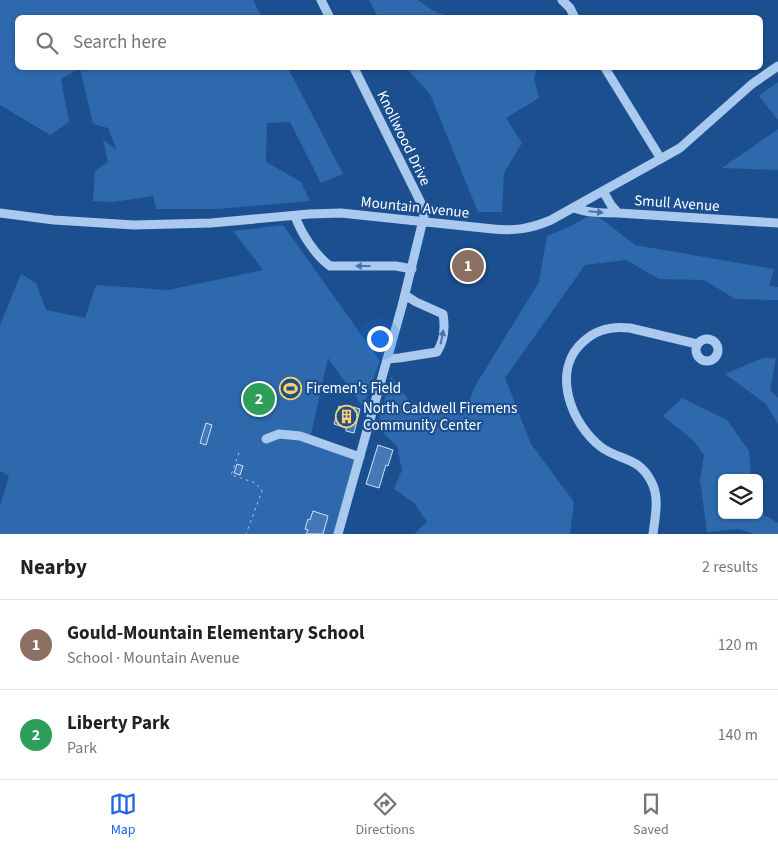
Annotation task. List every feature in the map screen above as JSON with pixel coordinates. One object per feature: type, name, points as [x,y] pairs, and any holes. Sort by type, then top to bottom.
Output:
[{"type":"street","points":[[321,0],[328,15]]},
{"type":"street","points":[[562,0],[573,15]]},
{"type":"street","name":"Mountain Avenue","points":[[0,213],[54,220],[134,225],[221,223],[341,213],[508,231],[524,230],[538,226],[574,208],[680,148],[752,84],[778,66]]},
{"type":"street","name":"Knollwood Drive","points":[[355,70],[421,204],[424,216],[422,223]]},
{"type":"street","points":[[607,70],[661,159]]},
{"type":"street","points":[[604,192],[618,213]]},
{"type":"street","name":"Smull Avenue","points":[[574,208],[583,211],[608,213],[778,223]]},
{"type":"street","points":[[295,216],[300,230],[330,266],[396,266],[412,269]]},
{"type":"street","points":[[338,534],[405,295],[422,223]]},
{"type":"street","points":[[387,359],[437,352],[440,348],[445,324],[442,314],[405,295]]},
{"type":"street","points":[[653,534],[656,498],[650,480],[645,472],[634,463],[604,449],[584,430],[575,414],[569,397],[567,366],[574,351],[586,339],[600,330],[611,328],[630,328],[697,344]]},
{"type":"street","points":[[266,439],[279,434],[300,436],[360,458]]},
{"type":"path","points":[[239,453],[231,475],[256,483],[262,491],[246,534]]},
{"type":"shaded area","points":[[0,0],[253,0],[261,15],[15,15],[15,70],[77,70],[61,79],[69,122],[50,135],[0,105]]},
{"type":"shaded area","points":[[369,0],[418,0],[432,10],[445,15],[377,15]]},
{"type":"shaded area","points":[[80,70],[289,70],[343,174],[321,183],[290,122],[267,123],[266,162],[301,182],[310,201],[218,209],[156,209],[153,196],[113,202],[93,201],[95,171],[108,162],[103,140],[117,150],[108,128],[93,124]]},
{"type":"shaded area","points":[[408,70],[536,70],[534,78],[539,98],[506,118],[522,143],[504,173],[502,212],[478,212],[430,94]]},
{"type":"shaded area","points":[[778,82],[778,120],[759,96]]},
{"type":"shaded area","points":[[778,129],[778,170],[722,168]]},
{"type":"shaded area","points":[[594,213],[635,245],[774,269],[769,286],[778,287],[778,300],[735,299],[704,280],[659,279],[626,260],[585,265],[505,378],[531,444],[574,502],[570,534],[414,534],[427,522],[414,503],[394,489],[402,470],[397,446],[377,427],[391,376],[419,415],[432,406],[464,413],[475,386],[539,282],[547,236],[571,226]]},
{"type":"shaded area","points":[[283,225],[380,361],[363,407],[328,358],[310,439],[360,456],[337,534],[0,534],[0,506],[9,476],[0,471],[0,325],[21,274],[36,283],[46,310],[85,318],[96,285],[168,290],[263,270],[233,231]]},
{"type":"shaded area","points":[[763,358],[776,358],[770,390],[778,398],[778,424],[766,404],[725,374]]},
{"type":"shaded area","points":[[682,398],[727,420],[749,451],[751,474],[718,474],[718,519],[763,519],[763,514],[778,523],[778,534],[753,534],[739,529],[707,532],[700,480],[704,455],[693,440],[663,416]]},
{"type":"building","name":"North Caldwell Firemens Community Center","points":[[339,406],[352,410],[353,407],[360,409],[354,433],[334,424]]},
{"type":"building","points":[[206,423],[212,425],[206,445],[200,443]]},
{"type":"building","points":[[378,445],[393,450],[379,488],[366,484]]},
{"type":"building","points":[[237,464],[243,466],[240,475],[234,473]]},
{"type":"building","points":[[313,511],[328,516],[323,534],[306,534],[308,530],[305,529],[308,519],[310,520]]},
{"type":"place","name":"Gould-Mountain Elementary School","points":[[468,266]]},
{"type":"place","name":"Firemen's Field","points":[[290,388]]},
{"type":"place","name":"Liberty Park","points":[[259,399]]},
{"type":"place","name":"North Caldwell Firemens Community Center","points":[[347,417]]}]
